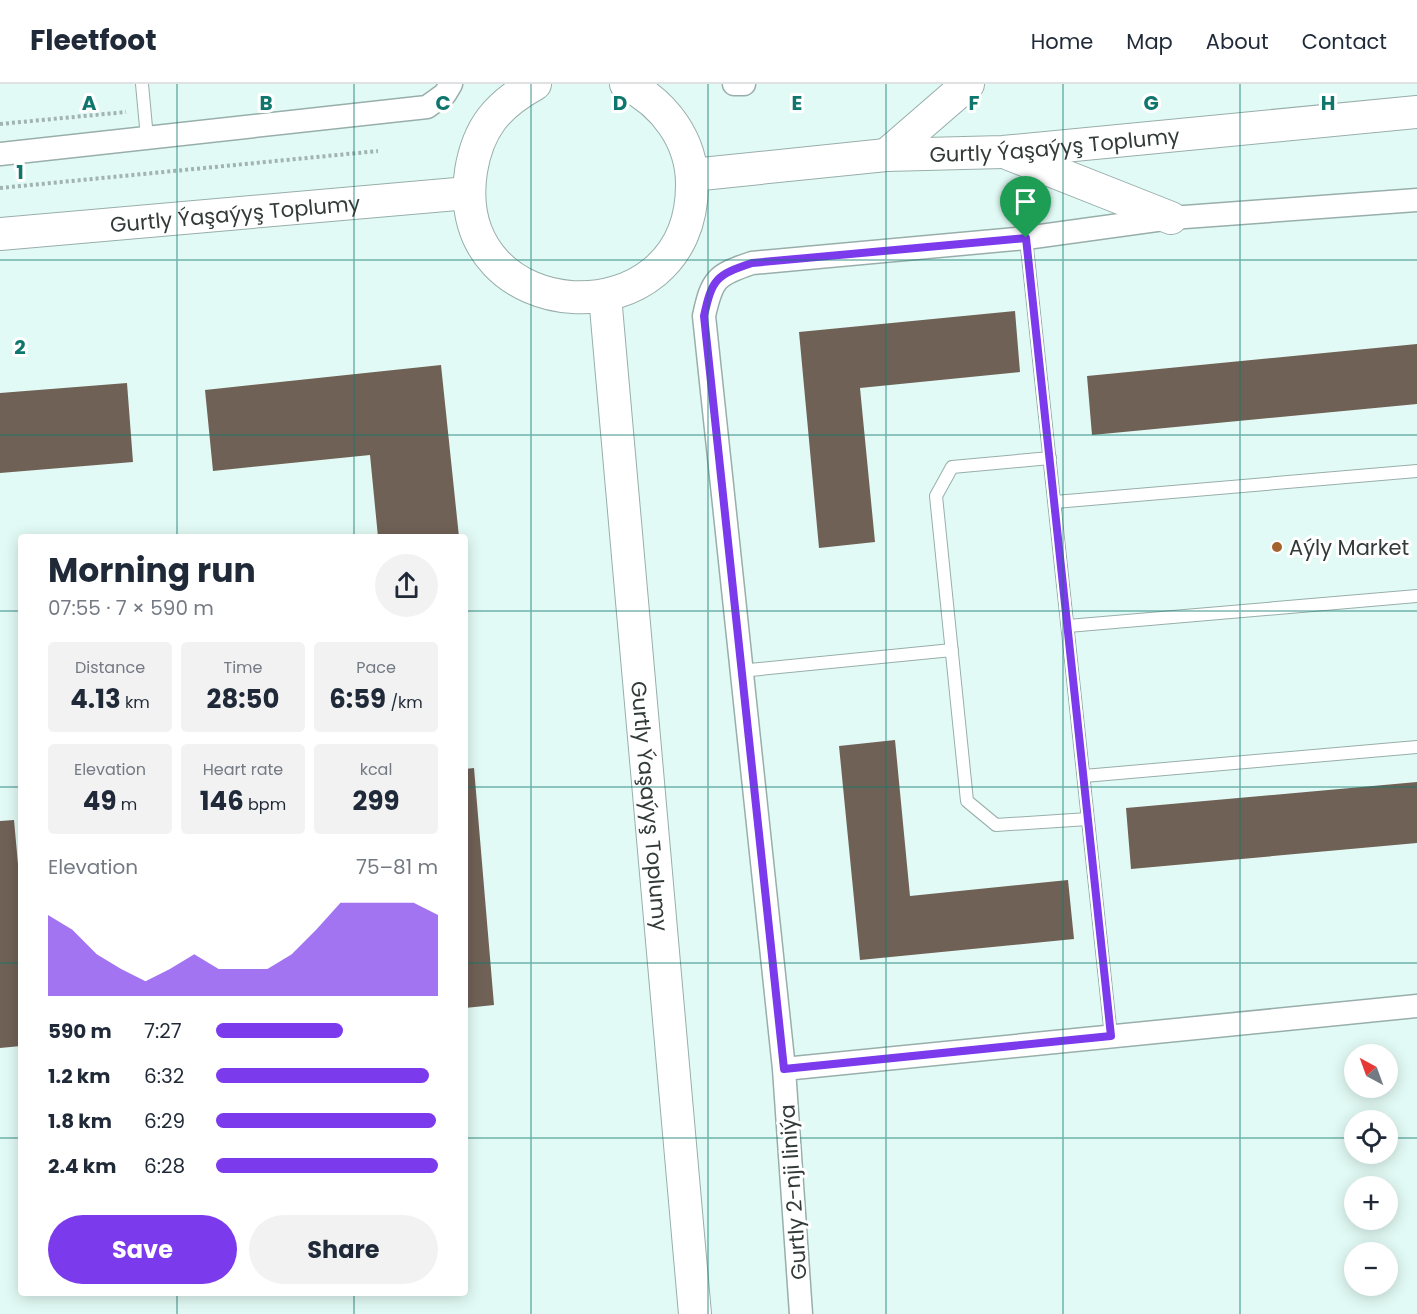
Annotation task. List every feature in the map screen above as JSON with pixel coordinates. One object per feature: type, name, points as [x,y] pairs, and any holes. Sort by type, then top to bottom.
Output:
[{"type":"street","points":[[0,154],[427,107],[445,94],[451,84]]},
{"type":"street","points":[[535,84],[515,95],[498,110],[484,128],[474,148],[468,193],[471,214],[478,235],[504,269],[521,283],[562,298],[584,299],[605,296],[642,280],[671,252],[689,216],[692,175],[681,136],[655,103],[626,84]]},
{"type":"street","points":[[734,84],[744,84]]},
{"type":"street","points":[[886,155],[968,84]]},
{"type":"street","name":"Gurtly Ýaşaýyş Toplumy","points":[[692,175],[886,155],[1003,152],[1417,112]]},
{"type":"street","points":[[1003,152],[1171,218]]},
{"type":"street","name":"Gurtly Ýaşaýyş Toplumy","points":[[0,234],[468,193]]},
{"type":"street","name":"Gurtly 2-nji liniýa","points":[[801,1314],[784,1069],[704,316],[709,291],[724,272],[752,263],[1026,238],[1171,218],[1417,200]]},
{"type":"street","name":"Gurtly Ýaşaýyş Toplumy","points":[[605,296],[695,1314]]},
{"type":"street","points":[[784,1069],[1417,1006]]},
{"type":"lane","points":[[142,84],[147,138]]},
{"type":"lane","points":[[1026,238],[1111,1036]]},
{"type":"lane","points":[[1050,458],[952,467],[936,496],[967,801],[996,825],[1088,819]]},
{"type":"lane","points":[[1054,502],[1417,471]]},
{"type":"lane","points":[[1068,626],[1417,596]]},
{"type":"lane","points":[[740,671],[952,650]]},
{"type":"lane","points":[[1084,776],[1417,747]]},
{"type":"path","points":[[0,124],[145,110]]},
{"type":"path","points":[[0,188],[378,151]]},
{"type":"building","points":[[1015,311],[1020,372],[860,388],[875,542],[819,548],[799,332]]},
{"type":"building","points":[[1417,344],[1417,404],[1092,435],[1087,376]]},
{"type":"building","points":[[441,365],[459,534],[378,534],[370,455],[213,471],[205,390]]},
{"type":"building","points":[[127,383],[133,462],[0,473],[0,393]]},
{"type":"building","points":[[895,740],[910,896],[1068,880],[1074,939],[860,960],[839,746]]},
{"type":"building","points":[[474,768],[494,1005],[468,1008],[468,769]]},
{"type":"building","points":[[1417,782],[1417,843],[1131,869],[1126,808]]},
{"type":"building","points":[[14,820],[18,864],[18,1046],[0,1048],[0,821]]},
{"type":"place","name":"Aýly Market","points":[[1277,547]]},
{"type":"route","points":[[1026,238],[1111,1036],[784,1069],[704,316],[709,291],[724,272],[752,263],[1026,238]]}]
